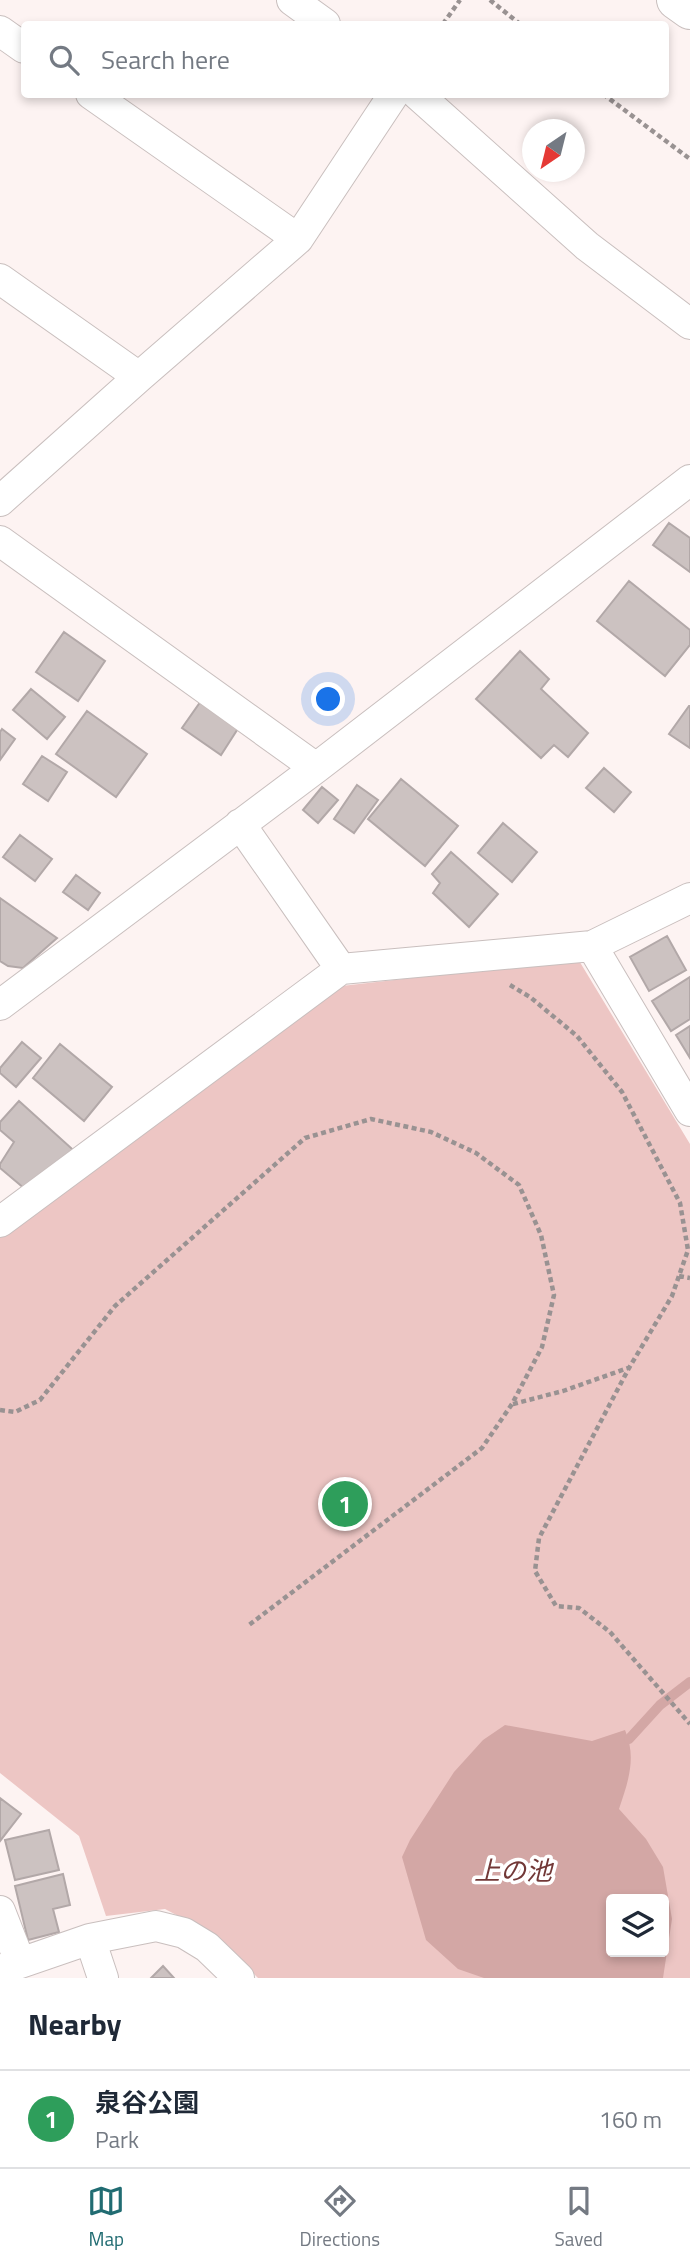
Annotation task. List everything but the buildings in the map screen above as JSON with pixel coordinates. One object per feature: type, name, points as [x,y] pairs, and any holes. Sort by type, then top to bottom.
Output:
[{"type":"street","points":[[292,0],[321,21]]},
{"type":"street","points":[[676,0],[690,10]]},
{"type":"street","points":[[0,31],[21,46]]},
{"type":"street","points":[[97,98],[298,239]]},
{"type":"street","points":[[0,501],[298,239],[391,98]]},
{"type":"street","points":[[421,98],[587,246],[690,324]]},
{"type":"street","points":[[0,279],[139,377]]},
{"type":"street","points":[[0,1005],[316,768],[690,480]]},
{"type":"street","points":[[0,541],[316,768]]},
{"type":"street","points":[[240,824],[341,969]]},
{"type":"street","points":[[0,1222],[341,969],[592,946],[690,898]]},
{"type":"street","points":[[592,946],[690,1111]]},
{"type":"street","points":[[0,1911],[10,1966],[90,1939],[156,1926],[184,1933],[208,1947],[239,1978]]},
{"type":"street","points":[[90,1939],[103,1978]]},
{"type":"path","points":[[445,21],[460,0]]},
{"type":"path","points":[[491,0],[516,21]]},
{"type":"path","points":[[608,98],[690,159]]},
{"type":"path","points":[[463,958],[530,997],[577,1035],[622,1092],[680,1203],[688,1251],[672,1296],[629,1368],[539,1538],[535,1571],[556,1606],[579,1608],[610,1632],[690,1724]]},
{"type":"path","points":[[0,1410],[15,1412],[40,1400],[115,1306],[305,1138],[371,1119],[431,1132],[476,1153],[519,1185],[541,1235],[554,1295],[542,1347],[512,1405],[481,1448],[249,1625]]},
{"type":"path","points":[[679,1276],[690,1278]]},
{"type":"path","points":[[512,1405],[629,1368]]},
{"type":"shaded area","points":[[578,959],[690,1144],[690,1978],[258,1978],[218,1937],[165,1909],[106,1916],[79,1836],[0,1773],[0,1236],[333,987]]},
{"type":"water","name":"上の池","points":[[505,1725],[592,1741],[625,1730],[631,1760],[619,1809],[646,1839],[663,1867],[668,1894],[606,1894],[606,1957],[666,1957],[663,1978],[484,1978],[458,1969],[426,1940],[402,1857],[454,1772],[483,1740]]},
{"type":"water","name":"上の池","points":[[669,1902],[672,1919],[669,1939]]},
{"type":"waterway","points":[[629,1739],[660,1705],[690,1682]]},
{"type":"place","name":"泉谷公園","points":[[345,1504]]}]
